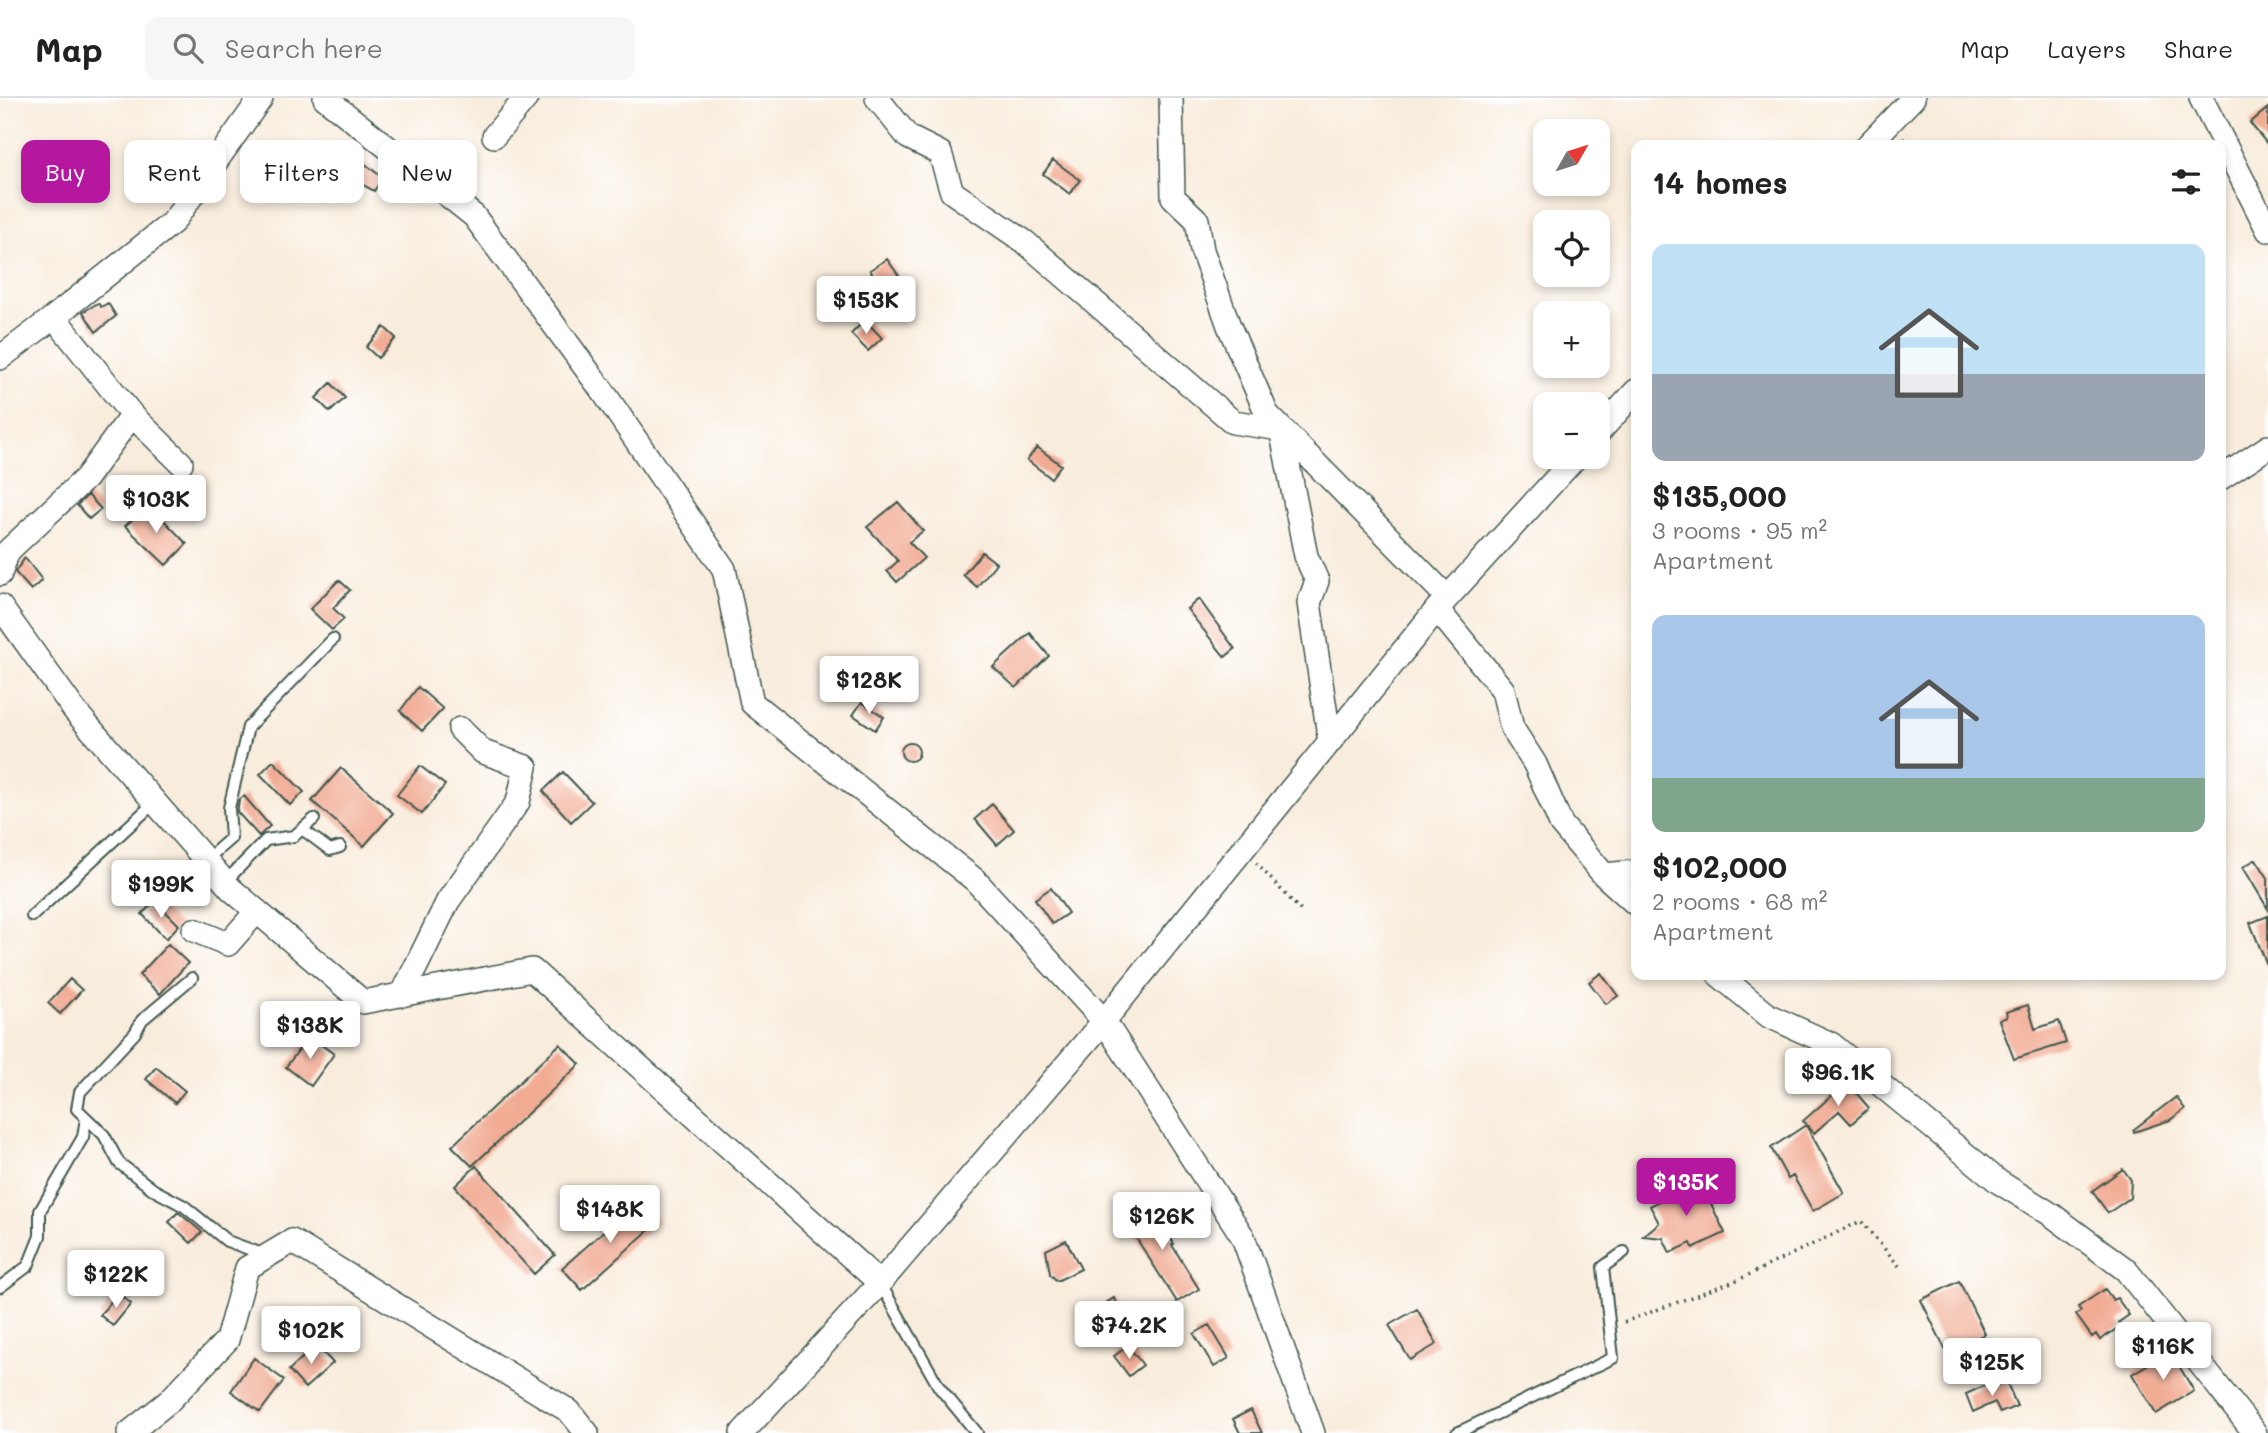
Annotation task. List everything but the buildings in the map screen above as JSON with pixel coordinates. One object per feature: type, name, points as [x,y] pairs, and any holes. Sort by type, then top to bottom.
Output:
[{"type":"street","points":[[0,358],[173,222],[261,98]]},
{"type":"street","points":[[325,98],[474,216],[604,393],[724,569],[752,703],[975,880],[1104,1021],[1243,1237],[1313,1433]]},
{"type":"street","points":[[494,136],[526,98]]},
{"type":"street","points":[[877,98],[908,137],[940,153],[952,192],[1025,242],[1233,422],[1282,429]]},
{"type":"street","points":[[1171,98],[1173,197],[1198,220],[1202,250],[1229,326],[1267,414],[1442,603],[1503,690],[1512,728],[1535,764],[1561,824],[1604,875],[1631,899]]},
{"type":"street","points":[[1873,140],[1913,98]]},
{"type":"street","points":[[2201,98],[2222,140]]},
{"type":"street","points":[[2226,147],[2268,230]]},
{"type":"street","points":[[54,317],[132,415],[181,463]]},
{"type":"street","points":[[1610,420],[1631,397]]},
{"type":"street","points":[[0,574],[8,551],[86,478],[132,415]]},
{"type":"street","points":[[1282,429],[1306,555],[1317,581],[1309,603],[1330,742]]},
{"type":"street","points":[[2226,475],[2268,447]]},
{"type":"street","points":[[742,1433],[880,1283],[1104,1021],[1442,603],[1565,469]]},
{"type":"street","points":[[0,606],[75,711],[225,882],[363,1002],[532,970],[880,1283]]},
{"type":"street","points":[[402,995],[448,901],[518,802],[526,767],[483,752],[460,729]]},
{"type":"street","points":[[1604,875],[1631,872]]},
{"type":"street","points":[[194,930],[228,944],[257,911]]},
{"type":"street","points":[[1725,980],[1769,1016],[1831,1044],[1999,1182],[2052,1215],[2126,1270],[2255,1433]]},
{"type":"street","points":[[129,1433],[168,1402],[227,1340],[247,1268],[292,1241],[569,1411],[587,1433]]},
{"type":"lane","points":[[206,860],[230,838],[229,808],[248,727],[333,639]]},
{"type":"lane","points":[[32,916],[155,802]]},
{"type":"lane","points":[[225,882],[266,840],[294,836],[314,819]]},
{"type":"lane","points":[[302,830],[330,849],[340,847]]},
{"type":"lane","points":[[192,978],[142,1020],[135,1033],[80,1092],[77,1109],[104,1135],[120,1163],[154,1189],[184,1206],[227,1241],[267,1256]]},
{"type":"lane","points":[[0,1287],[28,1266],[40,1236],[40,1211],[83,1137],[86,1118]]},
{"type":"lane","points":[[1457,1433],[1613,1358],[1603,1267],[1624,1252]]},
{"type":"lane","points":[[880,1283],[939,1387],[977,1433]]},
{"type":"path","points":[[1243,849],[1303,913]]},
{"type":"path","points":[[1609,1328],[1740,1279],[1861,1221],[1899,1266]]}]
